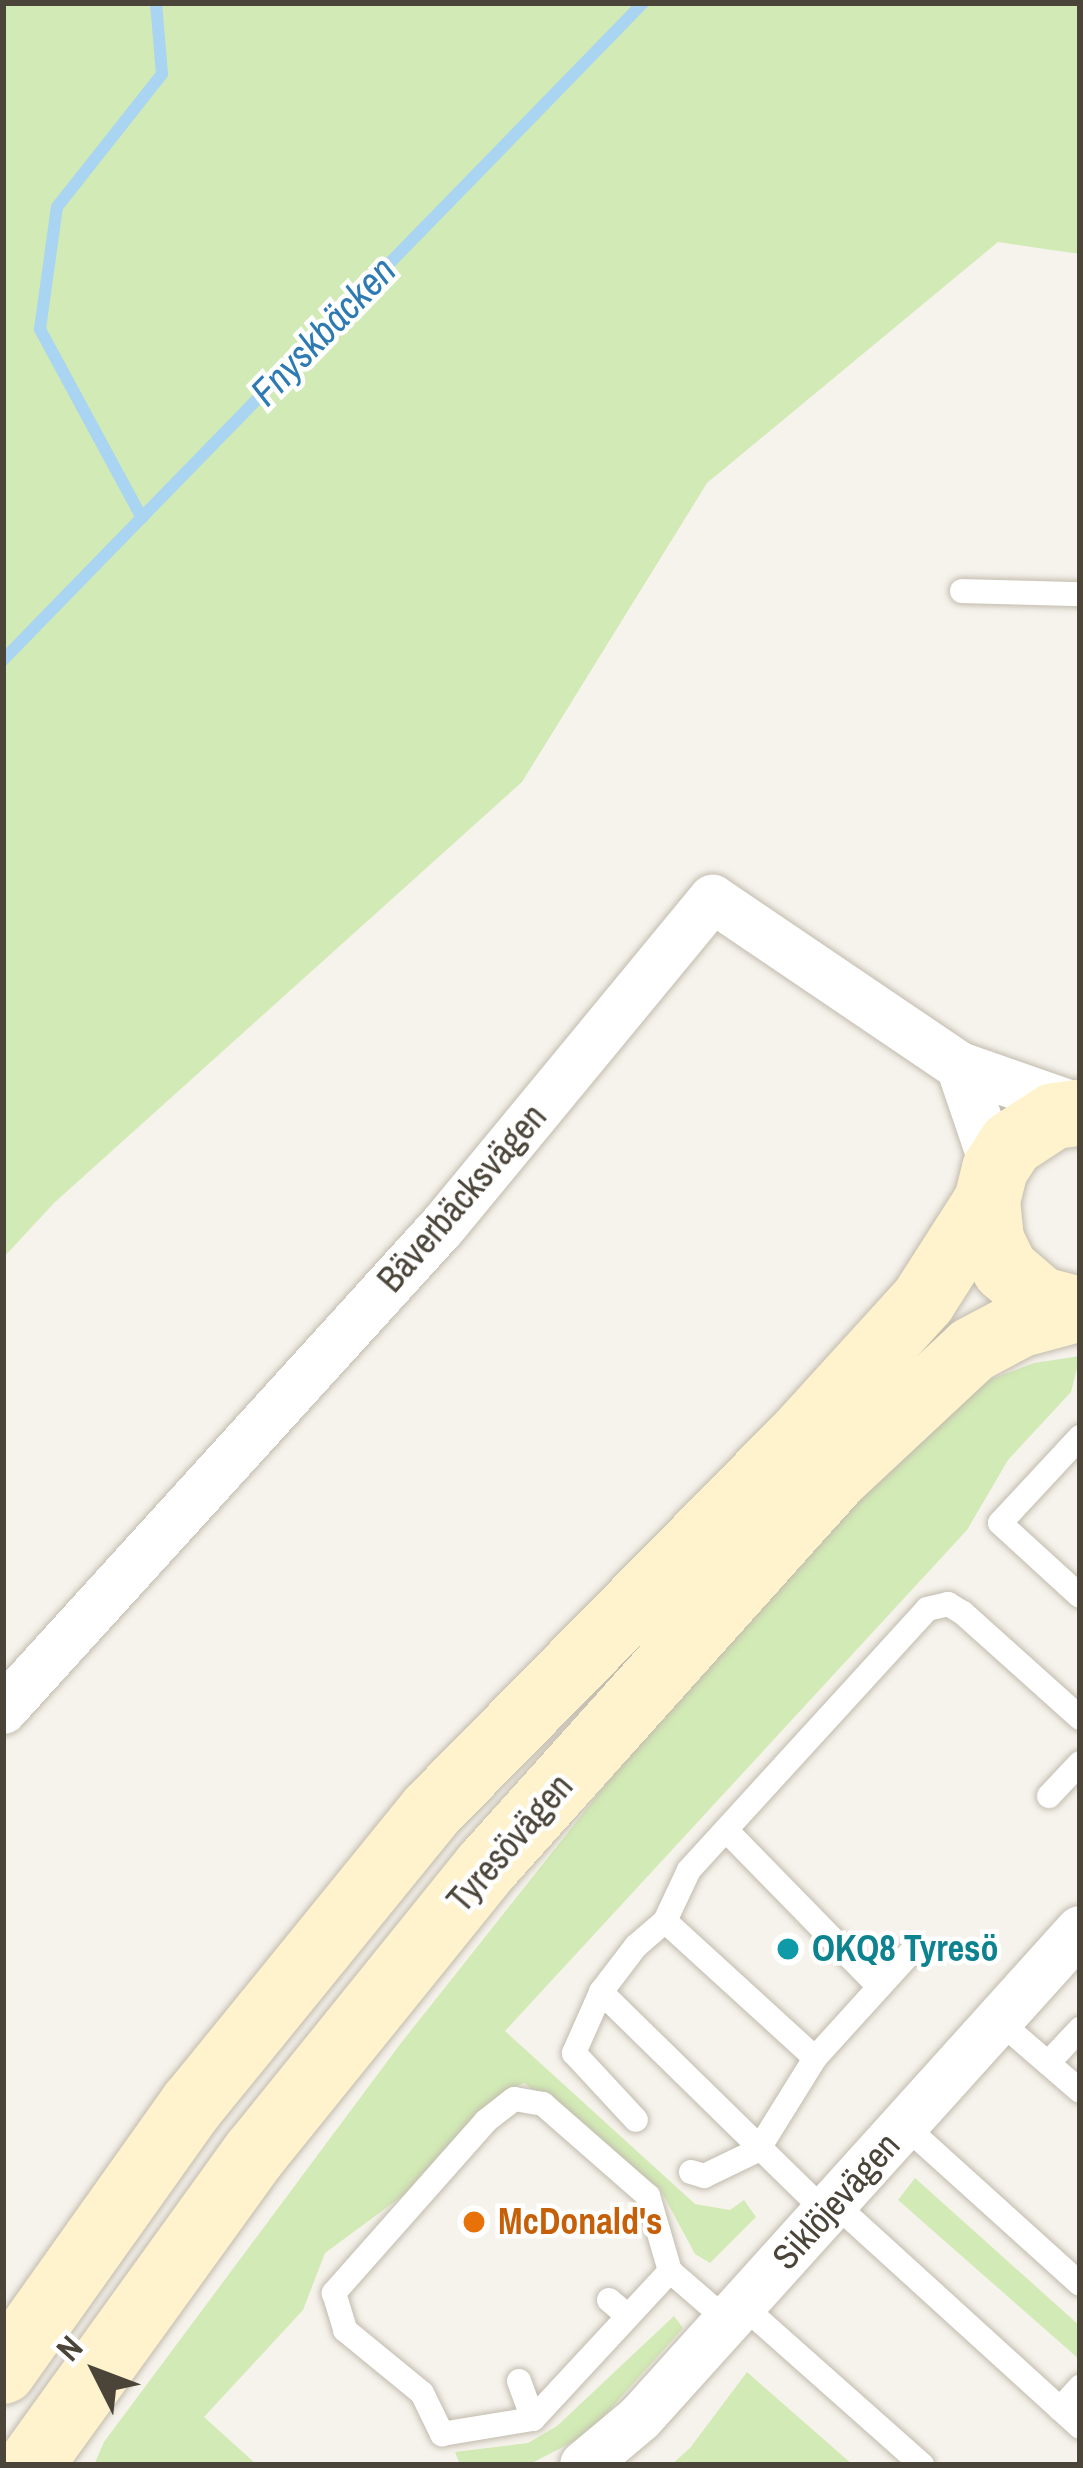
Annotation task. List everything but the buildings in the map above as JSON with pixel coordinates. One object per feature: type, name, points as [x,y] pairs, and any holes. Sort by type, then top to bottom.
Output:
[{"type":"main road","name":"Tyresövägen","points":[[3,2372],[194,2104],[430,1810],[832,1401],[923,1301],[1026,1131],[1054,1116],[1080,1110]]},
{"type":"main road","name":"Tyresövägen","points":[[991,1185],[991,1240],[1005,1269],[1041,1300],[1077,1310]]},
{"type":"main road","name":"Tyresövägen","points":[[30,2465],[256,2152],[472,1884],[836,1477],[972,1350],[1022,1324],[1077,1310]]},
{"type":"street","name":"Bäverbäcksvägen","points":[[3,1710],[443,1226],[712,899],[959,1066],[1080,1110]]},
{"type":"street","points":[[959,1066],[991,1185]]},
{"type":"street","name":"Siklöjevägen","points":[[584,2465],[640,2418],[1080,1930]]},
{"type":"lane","points":[[962,591],[1080,594]]},
{"type":"lane","points":[[1080,1437],[1000,1523],[1080,1596]]},
{"type":"lane","points":[[636,2120],[574,2054],[601,1993],[636,1946],[665,1921],[689,1870],[927,1609],[948,1604],[963,1613],[1080,1718]]},
{"type":"lane","points":[[1049,1796],[1080,1763]]},
{"type":"lane","points":[[726,1830],[879,1987]]},
{"type":"lane","points":[[665,1921],[815,2058]]},
{"type":"lane","points":[[691,2172],[704,2176],[758,2150],[815,2058],[913,1950]]},
{"type":"lane","points":[[601,1993],[758,2150],[1080,2427]]},
{"type":"lane","points":[[998,2020],[1080,2091]]},
{"type":"lane","points":[[1048,2062],[1080,2030]]},
{"type":"lane","points":[[670,2271],[619,2308],[533,2420],[442,2434],[422,2393],[345,2330],[334,2294],[486,2121],[514,2099],[543,2104],[648,2196],[670,2271],[735,2313],[922,2465]]},
{"type":"lane","points":[[904,2126],[1080,2284]]},
{"type":"lane","points":[[519,2381],[533,2420]]},
{"type":"lane","points":[[1060,2409],[1080,2386]]},
{"type":"green space","points":[[3,3],[1080,3],[1080,254],[998,242],[707,483],[522,782],[54,1203],[3,1258]]},
{"type":"green space","points":[[1080,1356],[1071,1392],[1008,1460],[967,1530],[505,2031],[695,2204],[730,2210],[744,2200],[756,2217],[710,2263],[695,2254],[660,2189],[524,2083],[504,2092],[420,2183],[325,2253],[303,2310],[204,2417],[257,2465],[94,2465],[104,2442],[401,2043],[737,1619],[980,1383],[1034,1363]]},
{"type":"green space","points":[[915,2178],[1080,2326],[1080,2360],[898,2200]]},
{"type":"green space","points":[[674,2316],[683,2328],[588,2434],[528,2465],[460,2465],[455,2452],[528,2443],[557,2426]]},
{"type":"green space","points":[[747,2372],[853,2465],[671,2465],[690,2448]]},
{"type":"waterway","points":[[142,518],[40,329],[57,207],[162,74],[156,3]]},
{"type":"waterway","name":"Fnyskbäcken","points":[[3,660],[643,3]]},
{"type":"place","name":"OKQ8 Tyresö","points":[[788,1949]]},
{"type":"place","name":"McDonald's","points":[[474,2222]]}]
